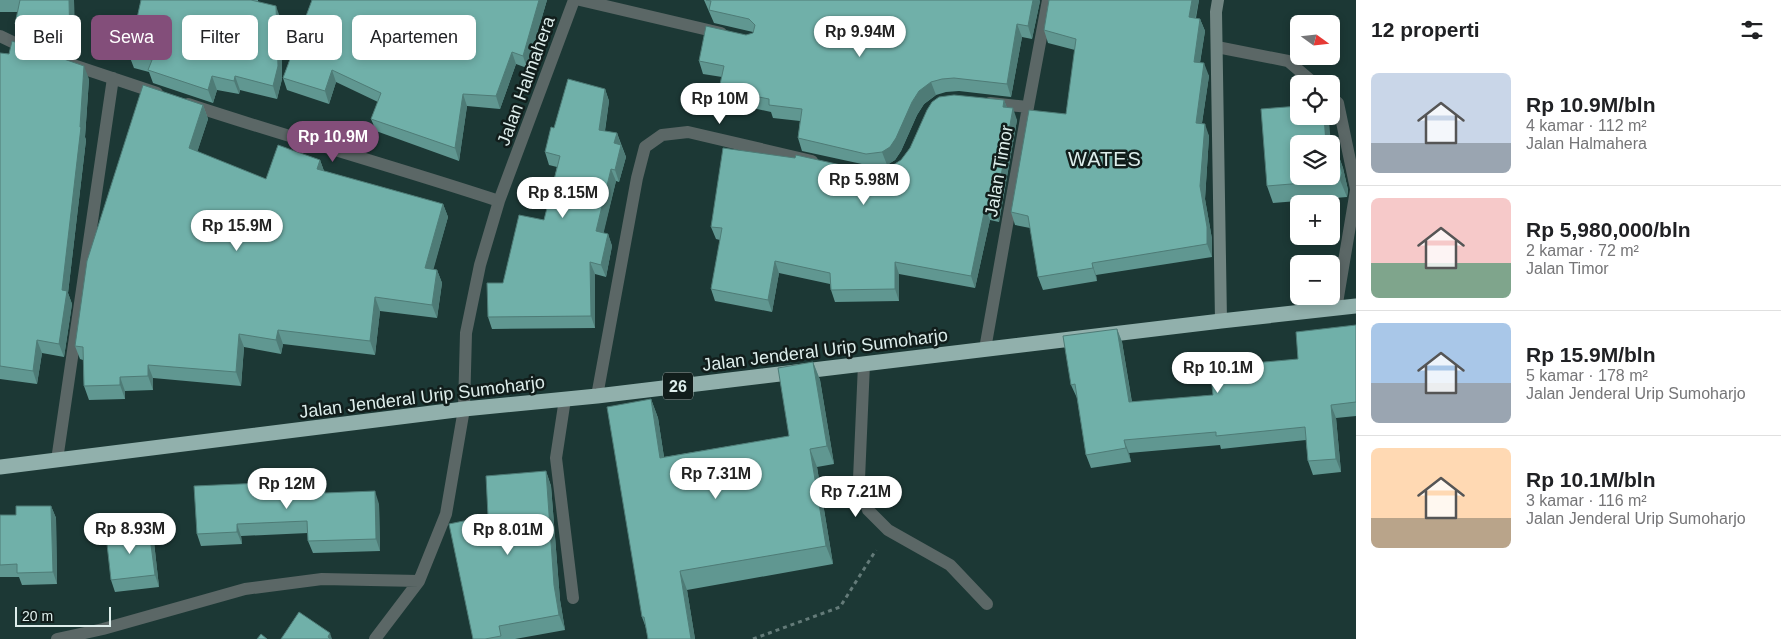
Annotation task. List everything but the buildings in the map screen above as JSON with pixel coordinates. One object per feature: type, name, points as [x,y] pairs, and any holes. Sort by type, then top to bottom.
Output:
[{"type":"highway","name":"Jalan Jenderal Urip Sumoharjo","points":[[0,467],[464,409],[596,396],[1356,306]]},
{"type":"street","name":"Jalan Halmahera","points":[[375,639],[419,581],[446,514],[464,409],[466,333],[480,265],[499,202],[574,0]]},
{"type":"street","points":[[580,0],[733,35]]},
{"type":"street","name":"Jalan Timor","points":[[985,349],[1048,0]]},
{"type":"street","points":[[1218,0],[1216,12],[1221,321]]},
{"type":"street","points":[[0,36],[15,44]]},
{"type":"street","points":[[1217,47],[1288,61],[1304,75]]},
{"type":"street","points":[[58,60],[261,128],[400,169],[499,202]]},
{"type":"street","points":[[57,460],[113,78]]},
{"type":"street","points":[[975,101],[1028,107]]},
{"type":"street","points":[[1336,309],[1356,189],[1340,113]]},
{"type":"street","points":[[596,396],[637,178],[645,147],[662,135],[688,132],[824,164]]},
{"type":"street","points":[[864,364],[859,480],[868,510],[888,530],[950,566],[988,604]]},
{"type":"street","points":[[565,399],[556,458],[573,598]]},
{"type":"street","points":[[57,639],[106,634],[245,589],[322,580],[419,581]]},
{"type":"path","points":[[753,639],[840,607],[888,530]]},
{"type":"district","name":"WATES","points":[[1105,159]]}]
